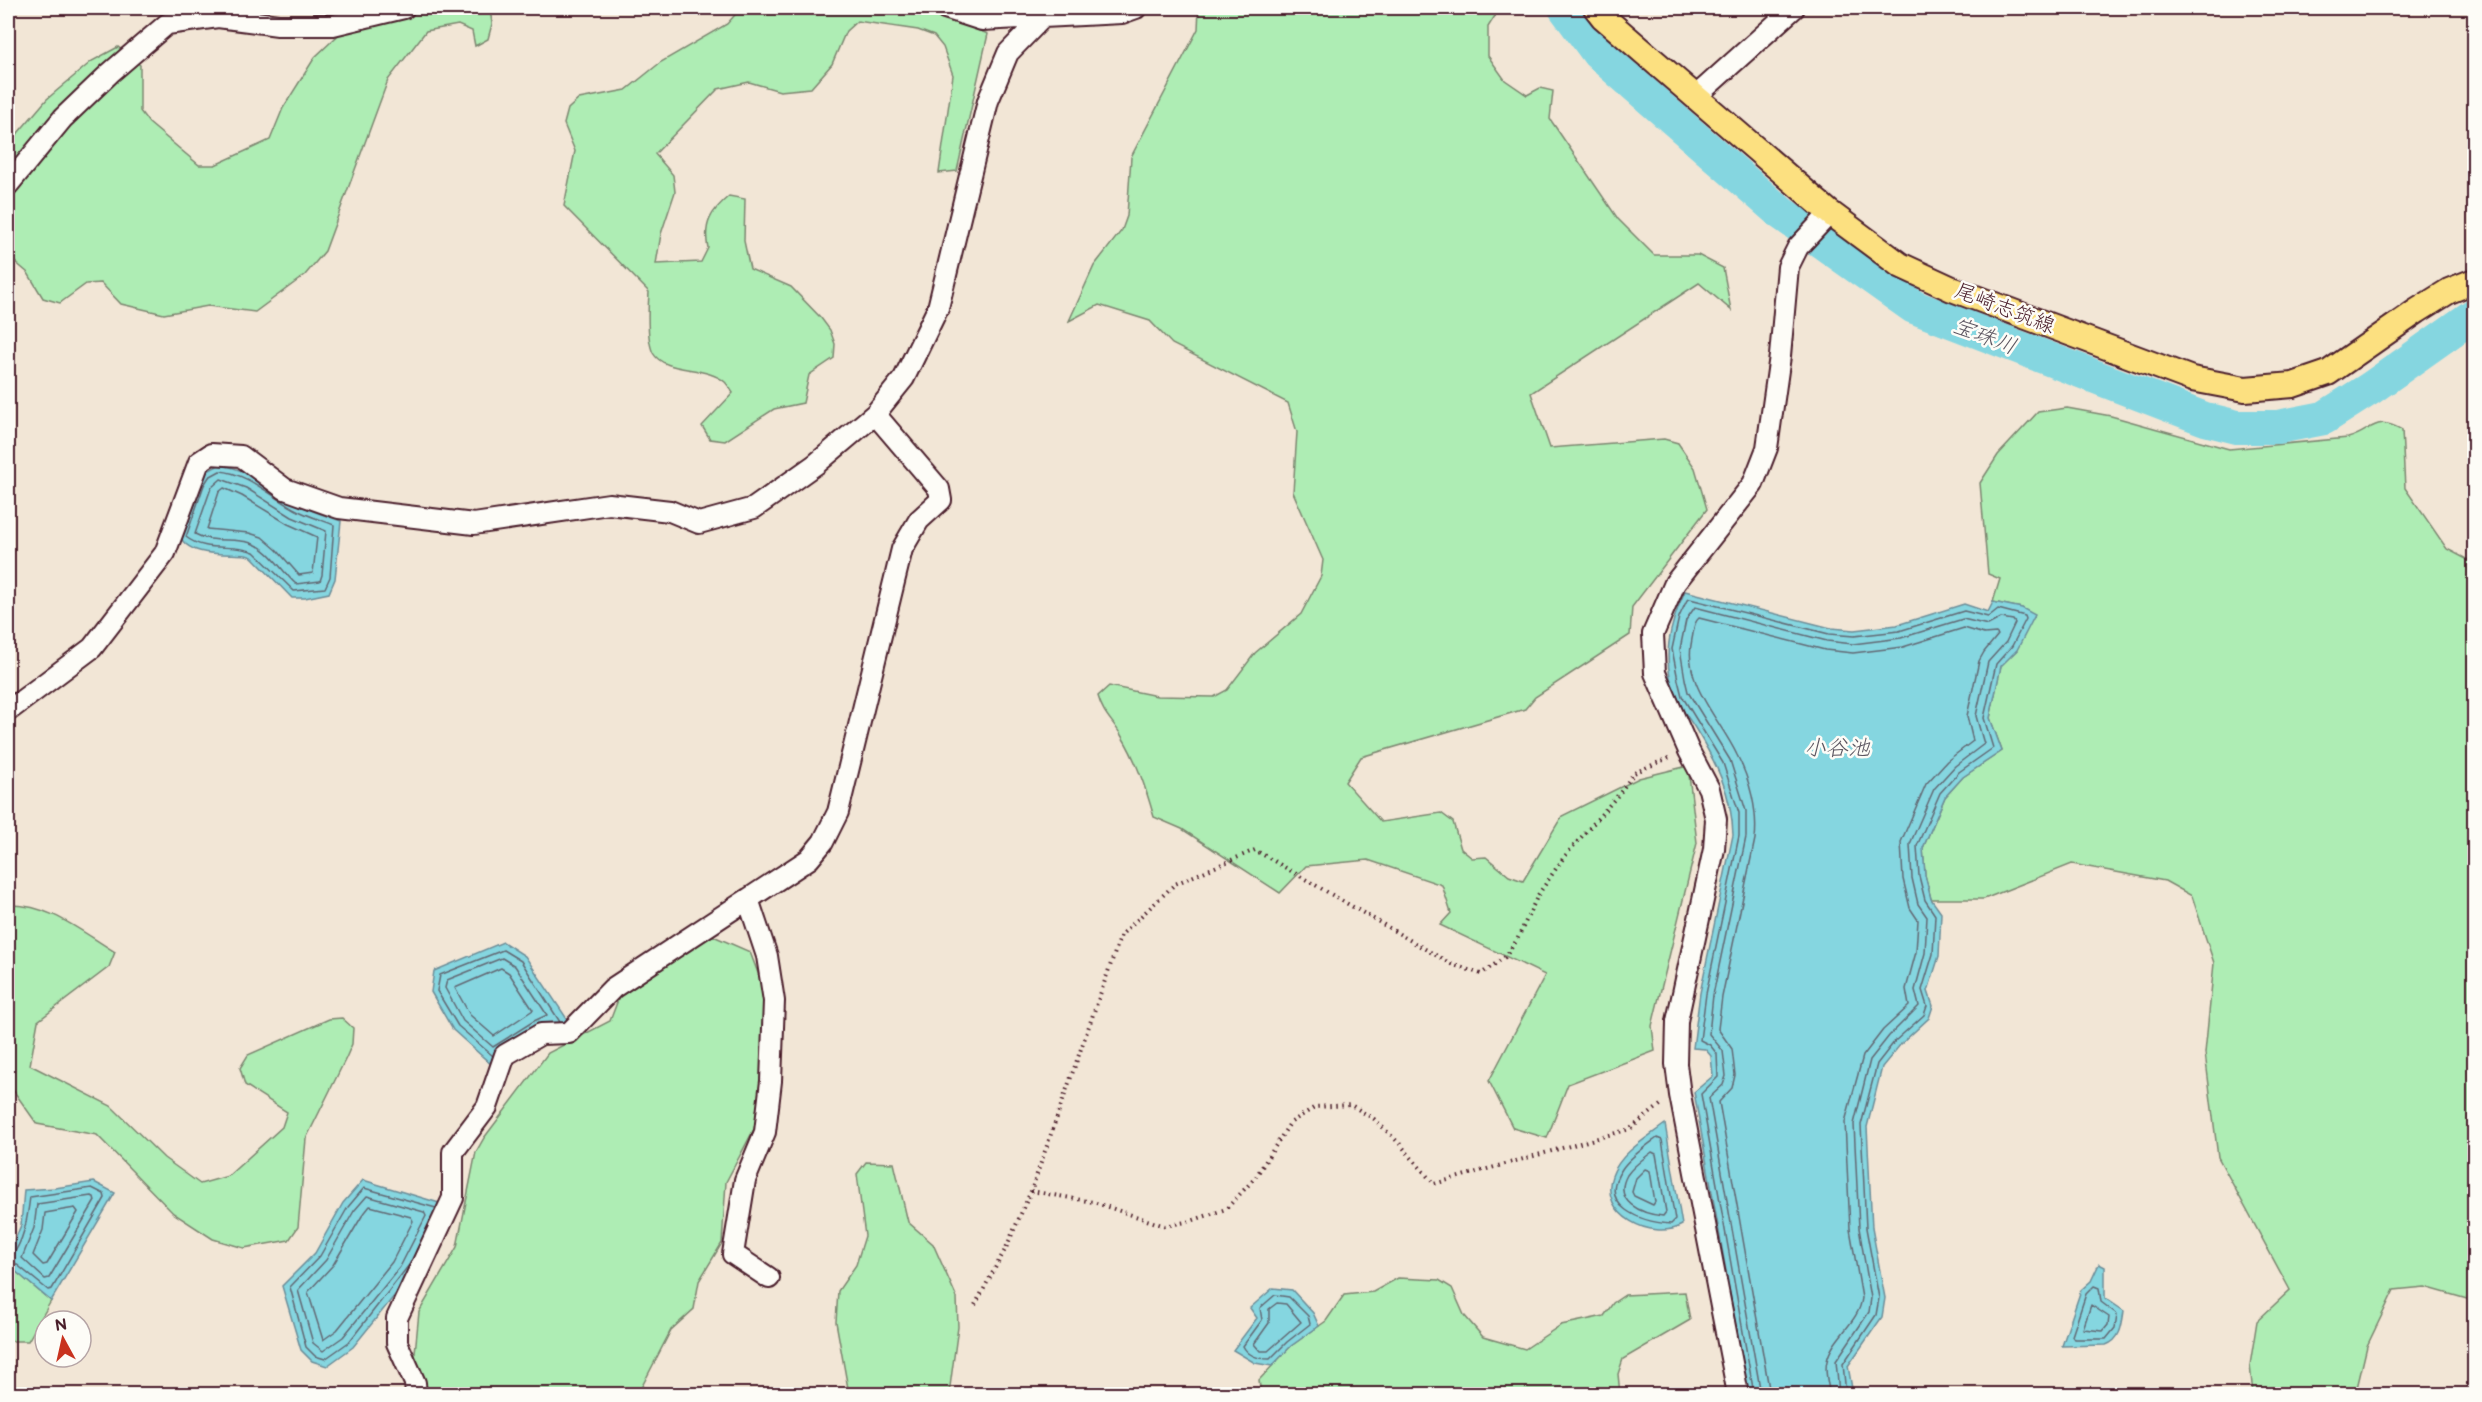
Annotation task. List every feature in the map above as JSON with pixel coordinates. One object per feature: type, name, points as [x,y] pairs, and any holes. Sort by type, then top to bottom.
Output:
[{"type":"main road","name":"尾崎志筑線","points":[[1596,8],[1603,17],[1695,97],[1826,217],[1900,265],[1952,289],[2192,379],[2245,389],[2294,385],[2328,373],[2425,306],[2449,291],[2475,280]]},
{"type":"street","points":[[8,185],[63,118],[110,73],[167,24],[218,17],[278,25],[333,25],[404,8]]},
{"type":"street","points":[[945,8],[982,20],[1122,13],[1136,8]]},
{"type":"street","points":[[1695,97],[1794,8]]},
{"type":"street","points":[[8,711],[92,648],[165,553],[199,462],[211,454],[241,456],[285,489],[339,508],[474,524],[609,504],[670,511],[699,523],[754,508],[816,464],[875,414],[904,378],[938,308],[988,101],[1008,53],[1042,18]]},
{"type":"street","points":[[1738,1395],[1676,1064],[1677,1021],[1714,849],[1716,819],[1709,789],[1654,673],[1653,634],[1675,583],[1753,484],[1767,448],[1780,357],[1788,267],[1798,247],[1826,217]]},
{"type":"street","points":[[416,1395],[415,1383],[397,1343],[397,1318],[453,1198],[453,1152],[487,1107],[505,1055],[541,1034],[569,1033],[613,988],[809,859],[823,843],[838,812],[902,549],[919,520],[941,500],[939,489],[875,414]]},
{"type":"street","points":[[748,899],[767,956],[774,1001],[773,1035],[765,1132],[745,1180],[733,1254],[769,1278]]},
{"type":"path","points":[[975,1305],[1006,1248],[1031,1191],[1122,935],[1175,884],[1255,850],[1451,964],[1481,974],[1505,957],[1517,940],[1538,896],[1564,857],[1619,794],[1634,773],[1689,751]]},
{"type":"path","points":[[1031,1191],[1093,1202],[1165,1226],[1191,1221],[1226,1209],[1255,1178],[1290,1123],[1315,1107],[1351,1105],[1374,1119],[1399,1143],[1434,1185],[1630,1129],[1664,1102],[1680,1095]]},
{"type":"green space","points":[[367,8],[490,8],[492,24],[488,39],[475,46],[472,31],[458,25],[426,31],[388,80],[325,251],[305,275],[255,312],[208,306],[164,314],[121,304],[101,283],[86,284],[60,303],[43,298],[28,273],[8,256],[8,149],[18,133],[47,99],[92,61],[118,47],[140,65],[140,111],[149,123],[199,165],[215,165],[270,140],[283,108],[315,57]]},
{"type":"green space","points":[[741,8],[920,8],[988,34],[957,171],[939,173],[953,75],[943,47],[934,36],[918,30],[857,21],[846,31],[832,64],[811,88],[780,91],[749,82],[718,89],[655,154],[673,175],[675,192],[661,234],[656,264],[701,262],[708,248],[708,225],[717,207],[729,196],[745,199],[744,241],[750,269],[791,287],[821,318],[830,330],[835,344],[834,358],[809,375],[803,403],[774,409],[725,441],[710,439],[702,426],[733,393],[725,382],[717,377],[676,367],[659,360],[653,353],[649,340],[649,292],[564,206],[575,151],[564,124],[568,109],[579,99],[626,90],[661,62],[727,24]]},
{"type":"green space","points":[[1199,8],[1500,8],[1488,27],[1488,56],[1505,80],[1527,95],[1540,88],[1553,91],[1550,119],[1618,219],[1654,255],[1698,255],[1723,268],[1731,310],[1699,283],[1531,393],[1550,448],[1664,439],[1678,443],[1695,468],[1707,509],[1632,607],[1630,635],[1535,697],[1525,709],[1361,757],[1345,782],[1381,822],[1441,813],[1453,822],[1461,849],[1472,858],[1486,857],[1509,876],[1523,881],[1562,816],[1639,778],[1688,766],[1697,843],[1652,1026],[1655,1051],[1568,1084],[1547,1138],[1513,1128],[1489,1081],[1545,975],[1440,925],[1451,913],[1442,885],[1368,860],[1306,866],[1280,893],[1182,829],[1154,817],[1132,755],[1105,712],[1098,696],[1109,686],[1157,696],[1214,697],[1227,690],[1255,653],[1301,614],[1321,576],[1323,560],[1293,492],[1297,432],[1288,403],[1172,344],[1150,321],[1099,305],[1069,321],[1094,266],[1122,230],[1127,216],[1131,157],[1198,29]]},
{"type":"green space","points":[[2067,408],[2111,416],[2229,449],[2348,438],[2374,425],[2393,425],[2402,430],[2405,488],[2447,549],[2474,563],[2474,1301],[2425,1287],[2394,1290],[2367,1346],[2357,1388],[2327,1394],[2253,1394],[2250,1365],[2257,1321],[2290,1290],[2218,1157],[2205,1053],[2214,963],[2192,896],[2165,881],[2072,864],[1984,899],[1931,899],[1925,875],[1923,848],[1945,797],[1963,777],[2002,751],[1990,718],[2001,665],[2017,650],[2022,608],[1993,602],[2000,579],[1988,574],[1980,483],[1998,455],[2038,412]]},
{"type":"green space","points":[[8,905],[23,906],[51,914],[115,952],[109,967],[38,1021],[30,1065],[111,1106],[164,1158],[200,1184],[228,1176],[282,1127],[287,1112],[245,1085],[240,1068],[248,1055],[329,1019],[342,1018],[353,1028],[352,1044],[306,1139],[298,1227],[289,1240],[244,1248],[213,1239],[173,1213],[97,1135],[37,1124],[8,1083]]},
{"type":"green space","points":[[711,935],[750,952],[761,981],[768,1039],[761,1101],[754,1129],[726,1182],[722,1243],[699,1281],[694,1309],[671,1330],[638,1394],[411,1394],[419,1312],[457,1247],[476,1152],[484,1138],[548,1053],[610,1021],[624,984]]},
{"type":"green space","points":[[866,1162],[894,1163],[908,1222],[933,1244],[957,1298],[958,1327],[949,1394],[849,1394],[836,1322],[838,1291],[856,1265],[865,1236],[857,1174]]},
{"type":"green space","points":[[8,1265],[51,1301],[46,1309],[33,1309],[33,1332],[28,1341],[8,1341]]},
{"type":"green space","points":[[1398,1278],[1439,1280],[1452,1288],[1464,1315],[1483,1337],[1525,1349],[1561,1325],[1604,1316],[1613,1303],[1625,1295],[1685,1292],[1690,1320],[1623,1359],[1618,1374],[1620,1394],[1261,1394],[1259,1380],[1291,1346],[1326,1321],[1344,1295],[1373,1292]]},
{"type":"water","points":[[219,465],[241,471],[290,500],[341,521],[335,579],[329,593],[292,598],[252,557],[198,551],[183,542],[179,534],[204,473]]},
{"type":"water","name":"小谷池","points":[[1685,591],[1831,628],[1854,630],[1897,625],[1964,604],[1988,612],[1993,602],[2022,608],[2035,615],[2017,650],[2001,666],[1990,718],[2002,751],[1963,777],[1945,797],[1923,848],[1925,875],[1931,899],[1941,913],[1939,956],[1928,991],[1933,1006],[1929,1018],[1900,1045],[1882,1067],[1867,1127],[1872,1228],[1885,1298],[1882,1317],[1848,1366],[1853,1394],[1748,1394],[1694,1092],[1713,1076],[1711,1056],[1705,1049],[1693,1048],[1700,993],[1733,835],[1730,806],[1716,766],[1678,701],[1671,683],[1669,643],[1675,617]]},
{"type":"water","points":[[503,942],[525,956],[573,1028],[492,1065],[453,1030],[431,992],[434,971]]},
{"type":"water","points":[[1665,1124],[1682,1225],[1656,1230],[1630,1221],[1620,1213],[1613,1202],[1610,1190],[1612,1176],[1621,1160]]},
{"type":"water","points":[[363,1180],[446,1205],[412,1274],[353,1347],[327,1366],[312,1361],[301,1350],[282,1286],[315,1253],[343,1203]]},
{"type":"water","points":[[94,1182],[115,1193],[51,1301],[8,1265],[8,1257],[21,1225],[24,1190]]},
{"type":"water","points":[[2099,1264],[2105,1267],[2105,1298],[2124,1311],[2120,1331],[2111,1343],[2106,1345],[2062,1346],[2081,1290],[2091,1281]]},
{"type":"water","points":[[1273,1288],[1292,1290],[1313,1313],[1319,1326],[1291,1346],[1272,1366],[1255,1363],[1233,1350],[1257,1318],[1250,1308]]},
{"type":"waterway","name":"宝珠川","points":[[1565,8],[1598,53],[1781,213],[1914,307],[2205,419],[2237,427],[2278,427],[2324,418],[2371,388],[2474,315]]}]
